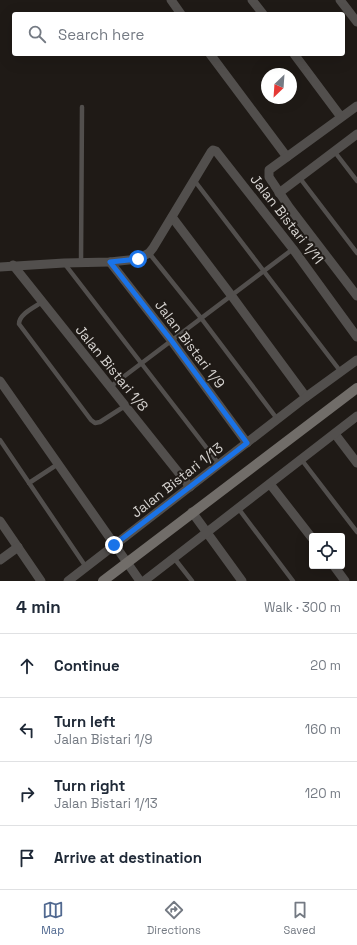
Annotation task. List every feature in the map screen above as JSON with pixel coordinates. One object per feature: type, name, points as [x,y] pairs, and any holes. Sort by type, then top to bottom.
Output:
[{"type":"street","points":[[171,0],[180,12]]},
{"type":"street","points":[[252,0],[261,12]]},
{"type":"street","points":[[340,0],[357,22]]},
{"type":"street","points":[[211,56],[287,157]]},
{"type":"street","points":[[295,56],[341,117]]},
{"type":"street","points":[[357,106],[269,170],[268,173],[279,193],[357,296]]},
{"type":"street","points":[[279,193],[357,134]]},
{"type":"street","name":"Jalan Bistari 1/11","points":[[194,180],[211,152],[216,151],[294,249],[357,337]]},
{"type":"street","points":[[0,267],[13,265],[110,262],[138,259],[149,253],[153,248],[194,180]]},
{"type":"street","points":[[172,217],[306,397]]},
{"type":"street","name":"Jalan Bistari 1/9","points":[[110,262],[171,340],[247,443]]},
{"type":"street","name":"Jalan Bistari 1/8","points":[[13,265],[190,487]]},
{"type":"street","points":[[341,372],[357,360]]},
{"type":"street","name":"Jalan Bistari 1/13","points":[[68,581],[306,397],[341,372]]},
{"type":"street","points":[[0,380],[140,581]]},
{"type":"street","points":[[103,581],[357,388]]},
{"type":"street","points":[[144,581],[357,416]]},
{"type":"street","points":[[335,434],[357,463]]},
{"type":"street","points":[[270,484],[309,534]]},
{"type":"street","points":[[192,512],[242,581]]},
{"type":"street","points":[[0,521],[42,581]]},
{"type":"street","points":[[0,560],[18,547]]},
{"type":"street","points":[[336,569],[345,581]]},
{"type":"lane","points":[[81,263],[82,107]]},
{"type":"lane","points":[[334,150],[357,181]]},
{"type":"lane","points":[[299,177],[357,252]]},
{"type":"lane","points":[[194,180],[341,372]]},
{"type":"lane","points":[[110,387],[294,249]]},
{"type":"lane","points":[[149,253],[201,318],[278,420]]},
{"type":"lane","points":[[64,263],[219,465]]},
{"type":"lane","points":[[42,302],[20,319],[20,327],[91,420],[95,423],[100,422],[125,406]]},
{"type":"lane","points":[[0,440],[86,567]]},
{"type":"lane","points":[[302,459],[357,532]]},
{"type":"lane","points":[[29,483],[58,464]]},
{"type":"lane","points":[[238,508],[293,581]]},
{"type":"lane","points":[[174,558],[192,581]]},
{"type":"route","points":[[114,545],[247,443],[171,340],[110,262],[138,259]]}]
